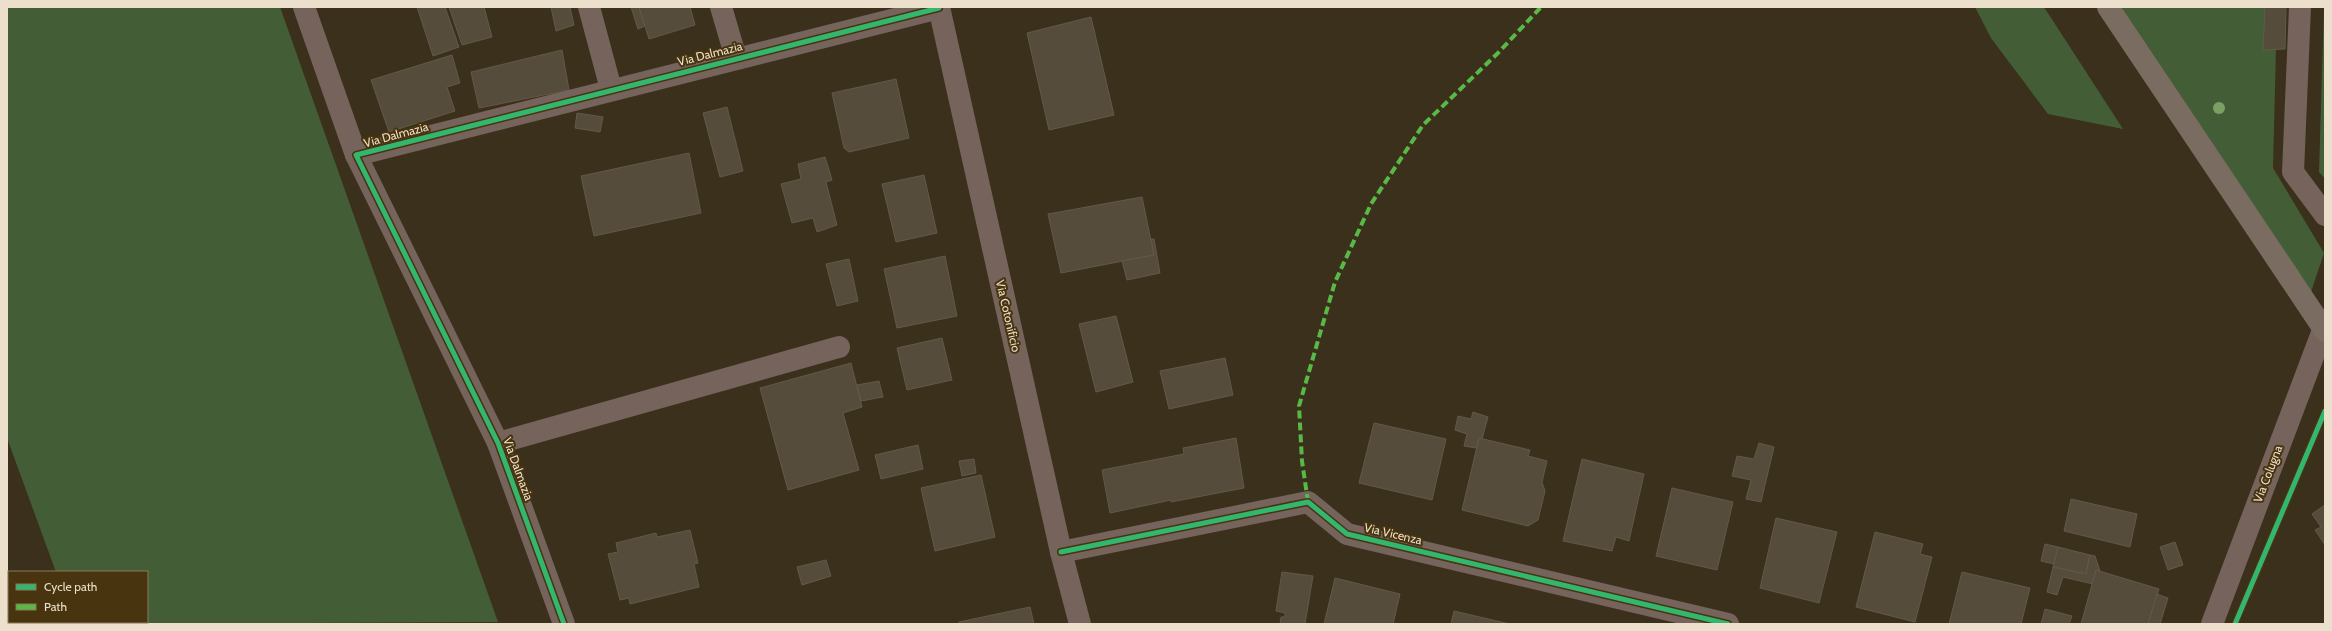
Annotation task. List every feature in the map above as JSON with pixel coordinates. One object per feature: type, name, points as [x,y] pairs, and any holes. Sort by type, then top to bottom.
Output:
[{"type":"main road","points":[[2108,7],[2325,331]]},
{"type":"street","points":[[304,7],[356,155]]},
{"type":"street","points":[[589,7],[611,89]]},
{"type":"street","points":[[721,7],[736,58]]},
{"type":"street","name":"Via Dalmazia","points":[[564,624],[498,443],[356,155],[611,89],[939,7]]},
{"type":"street","name":"Via Cotonificio","points":[[939,7],[1061,552],[1080,624]]},
{"type":"street","points":[[2300,7],[2293,172],[2325,215]]},
{"type":"street","name":"Via Colugna","points":[[2212,624],[2325,325]]},
{"type":"street","points":[[498,443],[838,347]]},
{"type":"street","name":"Via Vicenza","points":[[1061,552],[1308,502],[1347,534],[1728,624]]},
{"type":"green space","points":[[7,7],[280,7],[498,622],[75,624],[148,623],[148,571],[56,571],[7,438]]},
{"type":"green space","points":[[1975,7],[2044,7],[2123,129],[2048,114],[1991,38]]},
{"type":"green space","points":[[2121,7],[2277,7],[2273,168],[2324,253],[2311,292]]},
{"type":"green space","points":[[2325,7],[2325,179],[2319,172]]},
{"type":"building","points":[[417,7],[445,7],[459,47],[433,56]]},
{"type":"building","points":[[449,7],[484,7],[492,37],[462,45]]},
{"type":"building","points":[[551,7],[570,7],[574,25],[556,31]]},
{"type":"building","points":[[631,7],[639,7],[645,26],[638,29]]},
{"type":"building","points":[[639,7],[690,7],[695,25],[649,39]]},
{"type":"building","points":[[2265,7],[2286,7],[2285,49],[2263,50]]},
{"type":"building","points":[[1091,17],[1114,115],[1049,130],[1027,33]]},
{"type":"building","points":[[562,50],[569,90],[479,108],[471,72]]},
{"type":"building","points":[[452,55],[460,83],[447,87],[455,111],[389,132],[371,80]]},
{"type":"building","points":[[896,79],[909,138],[849,152],[844,148],[832,93]]},
{"type":"building","points":[[727,107],[743,171],[720,177],[703,113]]},
{"type":"building","points":[[577,113],[603,117],[600,132],[575,128]]},
{"type":"building","points":[[689,153],[701,213],[594,236],[581,176]]},
{"type":"building","points":[[825,157],[832,180],[826,182],[837,225],[817,232],[813,218],[792,223],[781,184],[801,179],[798,164]]},
{"type":"building","points":[[924,175],[937,233],[896,242],[882,184]]},
{"type":"building","points":[[1142,197],[1154,255],[1061,273],[1048,214]]},
{"type":"building","points":[[1151,239],[1154,239],[1160,273],[1127,280],[1122,261],[1154,255]]},
{"type":"building","points":[[945,256],[957,316],[897,328],[884,269]]},
{"type":"building","points":[[849,259],[858,301],[837,306],[826,264]]},
{"type":"building","points":[[1116,316],[1133,382],[1096,392],[1079,324]]},
{"type":"building","points":[[942,338],[952,380],[907,390],[897,348]]},
{"type":"building","points":[[1225,358],[1233,395],[1169,409],[1160,371]]},
{"type":"building","points":[[851,363],[862,407],[843,413],[859,470],[788,490],[760,388]]},
{"type":"building","points":[[879,381],[883,397],[861,401],[857,385]]},
{"type":"building","points":[[1473,412],[1488,417],[1482,439],[1479,438],[1476,448],[1464,446],[1467,434],[1455,430],[1458,416],[1471,419]]},
{"type":"building","points":[[1374,423],[1446,439],[1432,500],[1359,483]]},
{"type":"building","points":[[1236,438],[1244,488],[1171,502],[1171,500],[1110,513],[1102,470],[1184,454],[1183,448]]},
{"type":"building","points":[[1479,438],[1530,450],[1528,456],[1547,461],[1542,482],[1545,491],[1538,520],[1528,526],[1462,510]]},
{"type":"building","points":[[1759,443],[1774,447],[1761,502],[1746,499],[1751,480],[1732,476],[1737,456],[1754,459]]},
{"type":"building","points":[[918,445],[923,469],[881,479],[875,455]]},
{"type":"building","points":[[974,459],[976,473],[962,476],[959,461]]},
{"type":"building","points":[[1582,459],[1644,474],[1629,541],[1616,537],[1612,551],[1563,541]]},
{"type":"building","points":[[981,475],[995,537],[935,551],[921,488]]},
{"type":"building","points":[[1672,488],[1733,502],[1717,570],[1656,556]]},
{"type":"building","points":[[2071,499],[2137,514],[2130,547],[2064,531]]},
{"type":"building","points":[[2325,505],[2325,545],[2315,530],[2321,527],[2312,514]]},
{"type":"building","points":[[1776,518],[1837,532],[1819,603],[1760,588]]},
{"type":"building","points":[[690,530],[698,563],[694,564],[699,587],[630,604],[629,598],[620,600],[608,554],[618,552],[616,543],[656,533],[657,537]]},
{"type":"building","points":[[1875,532],[1923,544],[1920,554],[1932,557],[1915,622],[1856,607]]},
{"type":"building","points":[[2175,542],[2183,565],[2168,570],[2160,547]]},
{"type":"building","points":[[2045,544],[2058,547],[2054,564],[2041,561]]},
{"type":"building","points":[[2058,547],[2090,555],[2086,574],[2053,567]]},
{"type":"building","points":[[2090,555],[2095,556],[2100,571],[2096,570],[2093,584],[2063,577],[2057,595],[2047,592],[2053,567],[2086,574]]},
{"type":"building","points":[[826,560],[831,576],[802,585],[797,567]]},
{"type":"building","points":[[2096,570],[2159,589],[2148,624],[2081,624]]},
{"type":"building","points":[[1282,572],[1313,576],[1305,624],[1280,624],[1281,617],[1285,617],[1285,613],[1276,611]]},
{"type":"building","points":[[1962,572],[2030,588],[2021,624],[1949,624]]},
{"type":"building","points":[[1335,578],[1400,594],[1393,624],[1324,624]]},
{"type":"building","points":[[2157,594],[2168,598],[2160,624],[2148,624]]},
{"type":"building","points":[[7,599],[8,623],[15,624],[7,624]]},
{"type":"building","points":[[1030,607],[1034,624],[959,624],[959,622]]},
{"type":"building","points":[[2045,609],[2072,616],[2069,624],[2041,624]]},
{"type":"building","points":[[1454,611],[1510,624],[1451,624]]},
{"type":"marked path","points":[[1308,502],[1302,461],[1299,406],[1335,282],[1371,204],[1423,125],[1499,52],[1541,7]]},
{"type":"cycle path","points":[[564,624],[498,443],[356,155],[939,8]]},
{"type":"cycle path","points":[[2235,624],[2325,411]]},
{"type":"cycle path","points":[[1061,552],[1308,502],[1347,534],[1728,624]]}]
